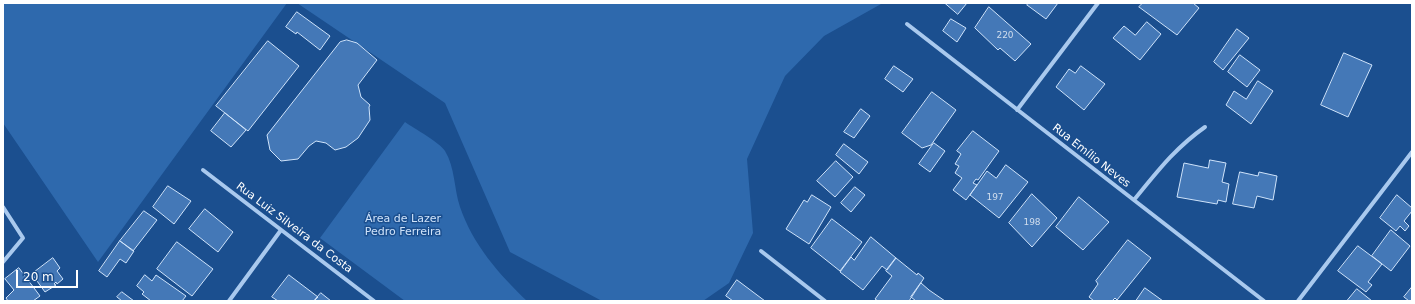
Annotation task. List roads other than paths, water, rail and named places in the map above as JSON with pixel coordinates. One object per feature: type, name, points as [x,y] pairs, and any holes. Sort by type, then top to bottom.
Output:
[{"type":"street","points":[[1017,110],[1098,3]]},
{"type":"street","name":"Rua Emílio Neves","points":[[907,24],[1264,301]]},
{"type":"street","points":[[1134,200],[1171,155],[1185,141],[1205,127]]},
{"type":"street","points":[[1298,301],[1412,152]]},
{"type":"street","name":"Rua Luiz Silveira da Costa","points":[[203,170],[374,301]]},
{"type":"street","points":[[3,207],[23,238],[3,262]]},
{"type":"street","points":[[229,301],[281,230]]},
{"type":"street","points":[[761,251],[824,301]]},
{"type":"park label","name":"Área de Lazer Pedro Ferreira","points":[[403,225]]}]
